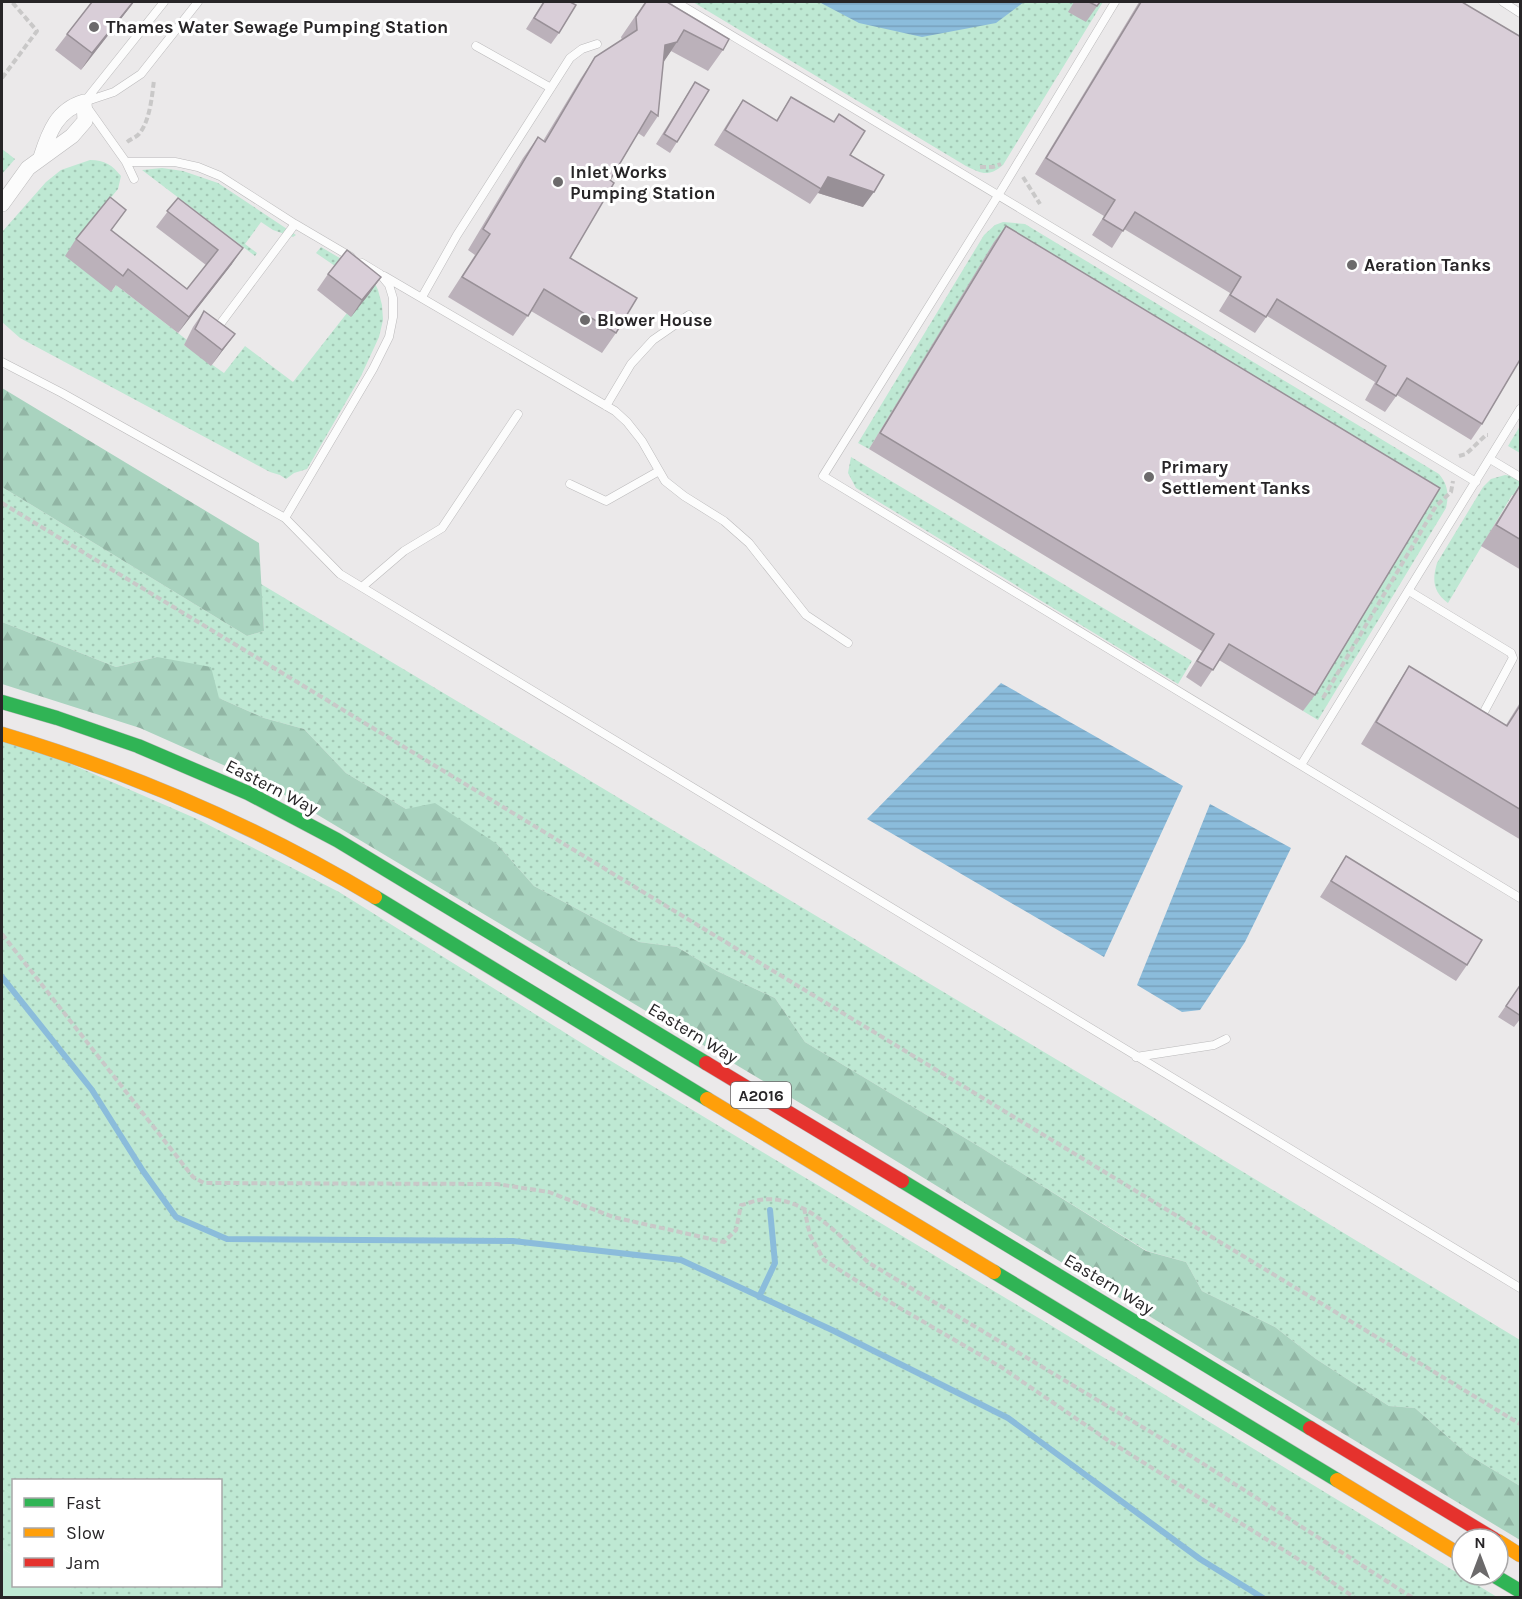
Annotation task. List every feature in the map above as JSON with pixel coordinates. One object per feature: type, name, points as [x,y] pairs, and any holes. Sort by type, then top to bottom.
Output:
[{"type":"main road","name":"Eastern Way","points":[[2,702],[51,715],[127,742],[220,780],[337,840],[475,929],[1474,1527]]},
{"type":"main road","name":"A2016","points":[[2,734],[58,751],[193,802],[325,867],[464,945],[1450,1549]]},
{"type":"street","points":[[2,204],[28,168],[72,135],[85,121],[84,102],[73,105],[63,113],[49,133],[41,157]]},
{"type":"lane","points":[[84,102],[164,2]]},
{"type":"lane","points":[[84,102],[114,92],[141,74],[198,2]]},
{"type":"lane","points":[[676,2],[1476,482]]},
{"type":"lane","points":[[1115,2],[999,194],[823,476],[1519,895]]},
{"type":"lane","points":[[1503,2],[1521,13]]},
{"type":"lane","points":[[422,297],[457,235],[570,58],[582,49],[597,44]]},
{"type":"lane","points":[[476,46],[551,88]]},
{"type":"lane","points":[[84,102],[126,162],[134,179]]},
{"type":"lane","points":[[126,162],[175,162],[198,167],[220,176],[295,224],[422,297],[430,305],[606,406],[627,422],[642,441],[665,481],[724,521],[749,543],[806,615],[848,643]]},
{"type":"lane","points":[[212,335],[295,224]]},
{"type":"lane","points":[[285,518],[374,369],[388,337],[393,317],[393,298],[380,274]]},
{"type":"lane","points":[[606,406],[631,364],[653,340],[689,315]]},
{"type":"lane","points":[[2,362],[62,393],[285,518],[339,573],[1521,1288]]},
{"type":"lane","points":[[1301,765],[1521,409]]},
{"type":"lane","points":[[363,587],[404,551],[442,528],[518,414]]},
{"type":"lane","points":[[1490,459],[1521,477]]},
{"type":"lane","points":[[570,484],[606,501],[659,471]]},
{"type":"lane","points":[[1409,591],[1511,653],[1513,658],[1485,710]]},
{"type":"lane","points":[[1136,1057],[1214,1045],[1226,1039]]},
{"type":"path","points":[[2,78],[37,31],[12,2]]},
{"type":"path","points":[[116,148],[139,134],[149,108],[153,81],[160,72]]},
{"type":"path","points":[[1323,698],[1436,506],[1446,498]]},
{"type":"path","points":[[2,503],[1521,1424]]},
{"type":"path","points":[[2,934],[194,1177],[204,1183],[497,1184],[549,1192],[613,1217],[724,1242],[736,1230],[741,1205],[760,1200],[780,1200],[804,1208],[869,1263],[1194,1458],[1413,1598]]},
{"type":"path","points":[[804,1208],[810,1235],[824,1260],[898,1307],[1001,1367],[1109,1441],[1306,1564],[1355,1598]]},
{"type":"green space","points":[[693,2],[1103,2],[1003,165],[994,171],[985,173],[966,166]]},
{"type":"green space","points":[[2,149],[15,159],[2,174]]},
{"type":"green space","points":[[90,160],[108,164],[121,176],[118,189],[98,213],[112,291],[116,285],[187,340],[184,345],[224,373],[245,346],[293,382],[347,313],[351,316],[335,266],[316,253],[321,247],[372,277],[382,305],[383,320],[379,337],[361,376],[307,469],[294,473],[286,479],[270,472],[20,338],[2,322],[2,232],[46,182],[61,170]]},
{"type":"green space","points":[[162,168],[183,171],[218,183],[296,235],[293,237],[273,230],[261,222],[245,244],[257,253],[255,256],[142,170]]},
{"type":"green space","points":[[1003,222],[1025,224],[1439,474],[1442,478],[1447,490],[1446,508],[1318,720],[1303,711],[1429,504],[995,243],[869,449],[858,443],[984,235],[995,225]]},
{"type":"green space","points":[[2,388],[259,543],[264,631],[247,636],[2,487]]},
{"type":"green space","points":[[1520,426],[1520,453],[1508,446]]},
{"type":"green space","points":[[851,457],[1192,661],[1178,684],[856,488],[848,473]]},
{"type":"green space","points":[[1505,475],[1513,476],[1520,481],[1520,499],[1512,495],[1448,603],[1439,594],[1435,585],[1434,575],[1437,563],[1483,487],[1491,479]]},
{"type":"green space","points":[[2,487],[247,636],[264,631],[261,584],[1156,1119],[1520,1340],[1520,1486],[1467,1454],[1415,1408],[1389,1406],[1316,1359],[1275,1327],[1202,1291],[1186,1262],[1147,1251],[805,1042],[775,998],[717,971],[677,947],[639,942],[534,886],[497,844],[406,809],[346,773],[304,729],[264,718],[219,698],[157,657],[116,667],[2,622]]},
{"type":"green space","points":[[2,622],[116,667],[157,657],[211,667],[219,698],[264,718],[304,729],[346,773],[406,809],[435,803],[497,844],[534,886],[639,942],[677,947],[717,971],[775,998],[805,1042],[980,1147],[1146,1251],[1186,1262],[1202,1291],[1275,1327],[1316,1359],[1389,1406],[1415,1408],[1467,1454],[1520,1486],[1520,1540],[1510,1534],[1510,1527],[1498,1527],[857,1137],[266,784],[140,728],[2,684]]},
{"type":"green space","points":[[2,734],[197,819],[339,892],[596,1052],[1450,1568],[1450,1587],[1481,1587],[1497,1597],[87,1598],[68,1587],[222,1587],[222,1479],[12,1479],[12,1554],[2,1548]]},
{"type":"green space","points":[[2,1548],[12,1554],[12,1587],[68,1587],[87,1597],[2,1597]]},
{"type":"water","points":[[819,2],[1024,2],[996,23],[922,37],[859,23]]},
{"type":"water","points":[[1001,683],[1183,786],[1104,957],[867,819]]},
{"type":"water","points":[[1210,804],[1291,848],[1245,942],[1200,1010],[1182,1012],[1137,985]]},
{"type":"building","name":"Thames Water Sewage Pumping Station","points":[[92,2],[133,2],[92,53],[67,34]]},
{"type":"building","points":[[544,2],[570,2],[576,5],[559,33],[534,18]]},
{"type":"building","name":"Inlet Works Pumping Station","points":[[646,2],[667,2],[729,39],[723,50],[684,30],[677,42],[665,45],[658,116],[651,111],[610,180],[614,183],[570,258],[637,298],[616,333],[544,289],[528,316],[462,277],[490,234],[483,229],[538,137],[545,142],[595,57],[637,30],[636,17]]},
{"type":"building","name":"Aeration Tanks","points":[[1141,2],[1462,2],[1521,37],[1521,358],[1482,424],[1407,378],[1396,396],[1376,384],[1386,366],[1277,299],[1266,317],[1230,295],[1241,277],[1135,212],[1123,231],[1103,219],[1115,200],[1046,158]]},
{"type":"building","points":[[695,82],[709,90],[677,142],[664,134]]},
{"type":"building","points":[[791,97],[834,122],[839,114],[865,131],[850,155],[884,175],[874,192],[828,177],[821,189],[725,130],[743,100],[777,121]]},
{"type":"building","points":[[110,197],[126,210],[111,230],[187,289],[218,250],[167,211],[178,198],[243,248],[189,317],[128,269],[123,276],[76,239]]},
{"type":"building","name":"Primary Settlement Tanks","points":[[1006,226],[1440,488],[1315,695],[1229,644],[1213,670],[1197,661],[1214,634],[880,433]]},
{"type":"building","points":[[347,250],[381,277],[362,300],[328,274]]},
{"type":"building","points":[[204,311],[235,334],[222,350],[195,329]]},
{"type":"building","points":[[1521,484],[1521,540],[1496,525]]},
{"type":"building","points":[[1409,666],[1507,726],[1521,704],[1521,810],[1376,722]]},
{"type":"building","points":[[1346,856],[1482,940],[1467,965],[1331,881]]},
{"type":"building","points":[[1521,984],[1521,1016],[1506,1006]]},
{"type":"waterway","points":[[2,977],[92,1090],[143,1171],[176,1217],[227,1239],[513,1241],[681,1260],[832,1330],[1008,1418],[1200,1559],[1263,1598]]},
{"type":"waterway","points":[[759,1297],[775,1263],[770,1210]]},
{"type":"traffic: fast","points":[[2,702],[138,746],[248,793],[337,840],[706,1063]]},
{"type":"traffic: fast","points":[[375,897],[707,1099]]},
{"type":"traffic: fast","points":[[902,1181],[1310,1428]]},
{"type":"traffic: fast","points":[[994,1272],[1337,1480]]},
{"type":"traffic: fast","points":[[1510,1585],[1520,1591]]},
{"type":"traffic: slow","points":[[2,734],[99,766],[194,804],[286,847],[375,897]]},
{"type":"traffic: slow","points":[[707,1099],[994,1272]]},
{"type":"traffic: slow","points":[[1337,1480],[1450,1549]]},
{"type":"traffic: slow","points":[[1510,1549],[1520,1555]]},
{"type":"traffic: jam","points":[[706,1063],[902,1181]]},
{"type":"traffic: jam","points":[[1310,1428],[1474,1527]]},
{"type":"place","name":"Thames Water Sewage Pumping Station","points":[[94,27]]},
{"type":"place","name":"Inlet Works Pumping Station","points":[[558,182]]},
{"type":"place","name":"Aeration Tanks","points":[[1352,265]]},
{"type":"place","name":"Blower House","points":[[585,320]]},
{"type":"place","name":"Primary Settlement Tanks","points":[[1149,477]]}]
